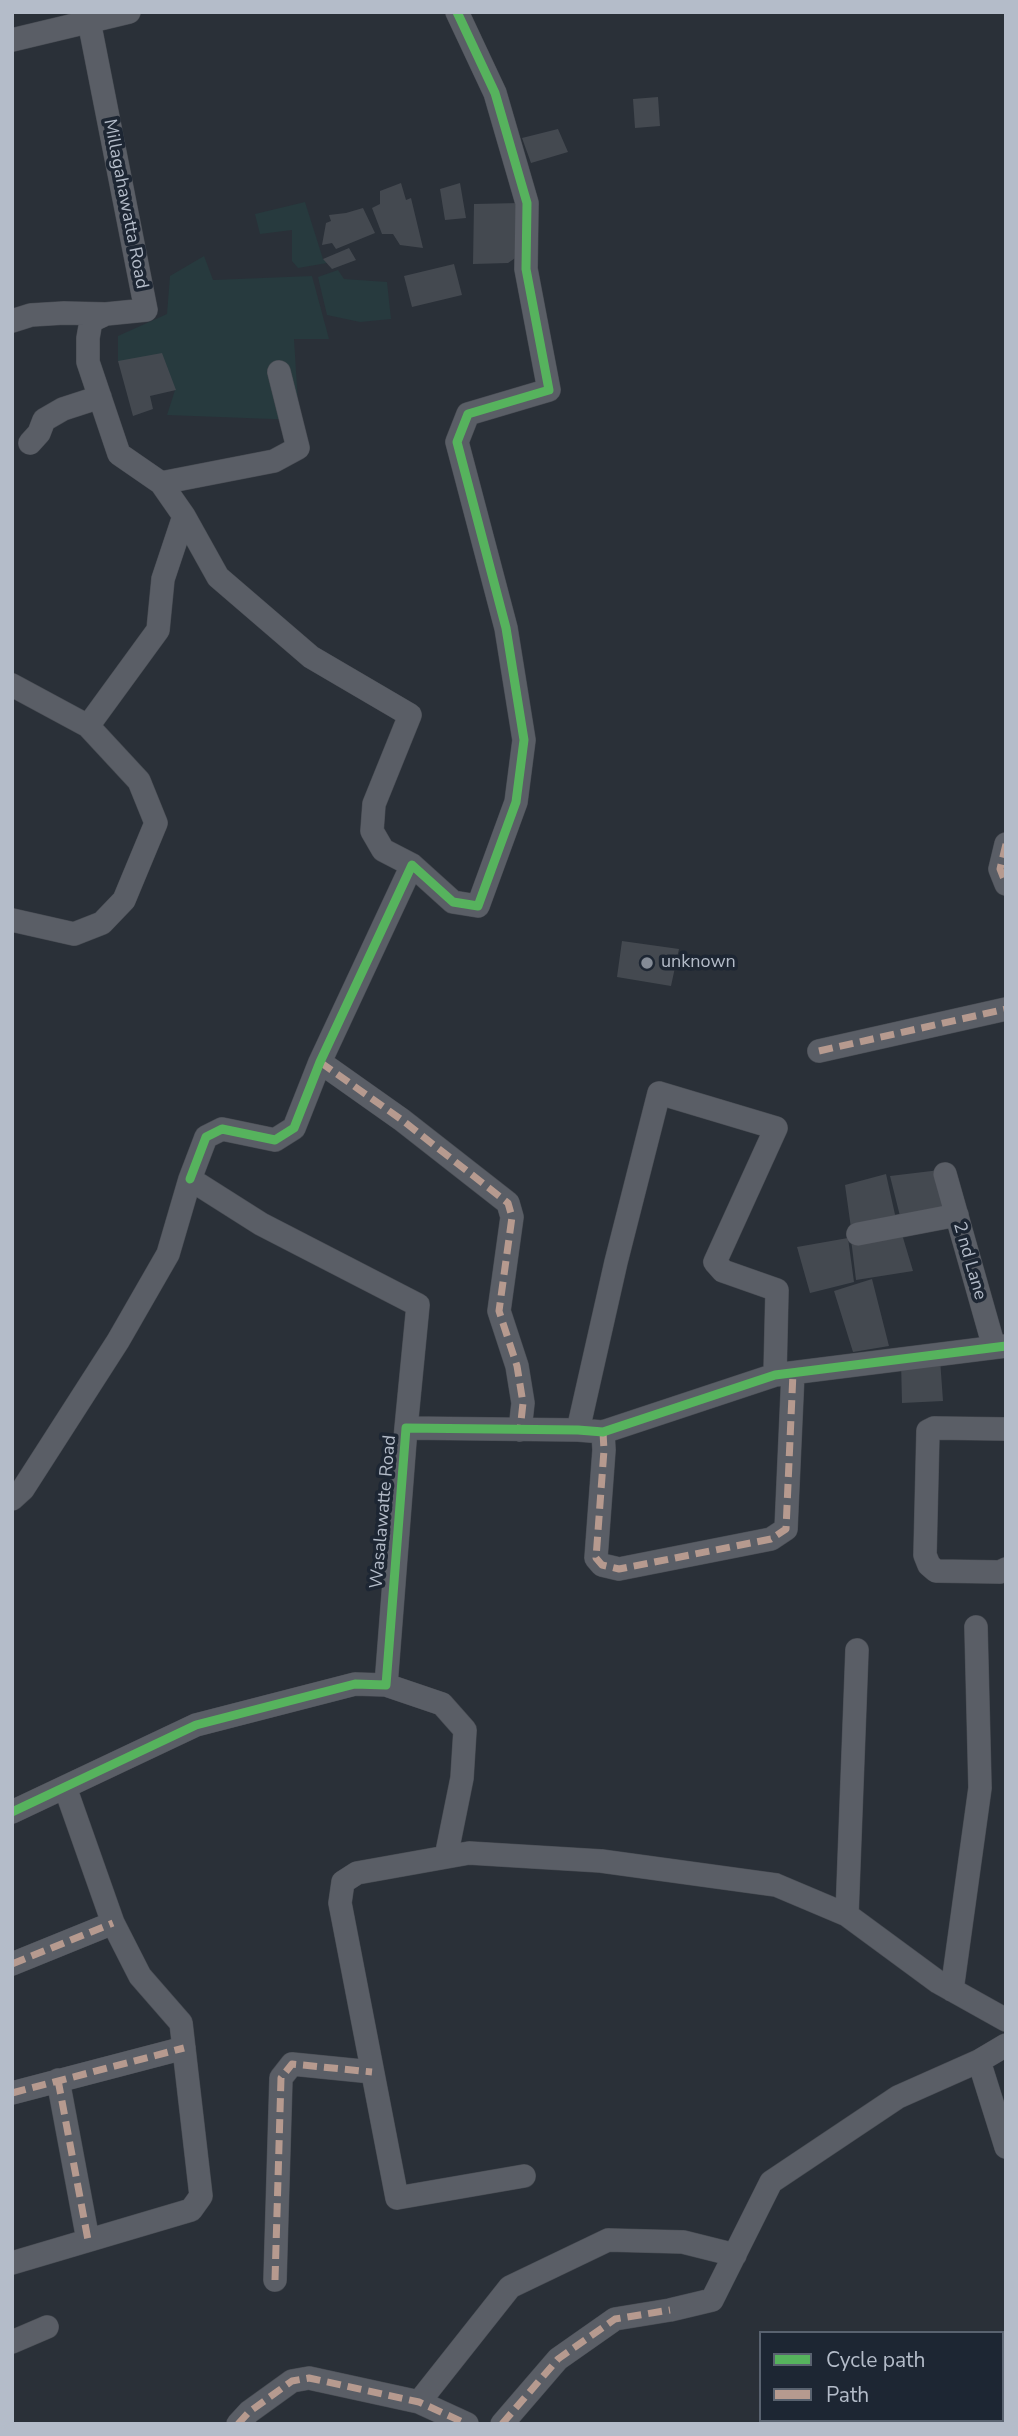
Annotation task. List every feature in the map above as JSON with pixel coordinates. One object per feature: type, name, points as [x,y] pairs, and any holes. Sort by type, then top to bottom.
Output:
[{"type":"street","points":[[12,40],[129,12]]},
{"type":"street","points":[[106,314],[91,321],[88,362],[119,454],[161,483],[184,516],[218,577],[311,657],[410,715],[374,804],[372,831],[383,850],[412,865],[453,902],[478,906],[516,802],[524,740],[506,628],[457,442],[468,414],[549,390],[526,269],[527,203],[495,93],[457,12]]},
{"type":"street","name":"Millagahawatta Road","points":[[89,21],[146,310],[106,314]]},
{"type":"street","points":[[12,321],[31,315],[106,314]]},
{"type":"street","points":[[161,483],[274,461],[298,448],[279,372]]},
{"type":"street","points":[[30,443],[39,433],[44,420],[63,408],[100,397]]},
{"type":"street","points":[[88,726],[158,630],[163,579],[184,516]]},
{"type":"street","points":[[12,685],[88,726],[139,780],[156,823],[124,900],[102,923],[74,934],[12,920]]},
{"type":"street","points":[[1006,844],[1000,869],[1006,884]]},
{"type":"street","points":[[12,1499],[23,1489],[104,1364],[168,1254],[190,1180],[206,1138],[222,1129],[275,1140],[294,1128],[320,1062],[412,865]]},
{"type":"street","points":[[819,1051],[1006,1009]]},
{"type":"street","points":[[320,1062],[402,1120],[508,1203],[512,1217],[499,1311],[517,1366],[523,1403],[520,1430]]},
{"type":"street","points":[[578,1430],[616,1262],[659,1093],[776,1128],[715,1262],[723,1271],[777,1290],[784,1374],[786,1530],[771,1539],[619,1569],[602,1565],[596,1559],[603,1432]]},
{"type":"street","name":"2 nd Lane","points":[[945,1174],[1000,1347]]},
{"type":"street","points":[[190,1180],[261,1224],[418,1306],[406,1428]]},
{"type":"street","points":[[858,1234],[957,1215]]},
{"type":"street","name":"Wasalawatte Road","points":[[386,1685],[406,1428],[603,1432],[784,1374],[1000,1347]]},
{"type":"street","points":[[1006,1429],[934,1428],[928,1431],[925,1555],[929,1565],[936,1571],[1000,1572],[1006,1569]]},
{"type":"street","points":[[952,1990],[980,1788],[975,1627]]},
{"type":"street","points":[[847,1915],[857,1650]]},
{"type":"street","points":[[12,1812],[196,1725],[355,1684],[386,1685],[442,1704],[465,1730],[462,1778],[446,1857]]},
{"type":"street","points":[[12,2263],[191,2210],[201,2196],[181,2023],[139,1976],[113,1923],[65,1787]]},
{"type":"street","points":[[524,2176],[397,2198],[340,1903],[343,1882],[357,1873],[468,1853],[601,1861],[776,1885],[847,1915],[952,1990],[1006,2020]]},
{"type":"street","points":[[12,1964],[113,1923]]},
{"type":"street","points":[[502,2424],[558,2358],[615,2319],[712,2300],[771,2182],[898,2098],[979,2061],[1006,2045]]},
{"type":"street","points":[[12,2093],[184,2048]]},
{"type":"street","points":[[979,2061],[1006,2147]]},
{"type":"street","points":[[275,2280],[281,2078],[292,2064],[372,2072]]},
{"type":"street","points":[[58,2080],[88,2240]]},
{"type":"street","points":[[419,2402],[510,2287],[608,2240],[683,2242],[735,2255]]},
{"type":"street","points":[[12,2342],[47,2327]]},
{"type":"street","points":[[238,2424],[249,2412],[292,2381],[309,2378],[419,2402],[467,2424]]},
{"type":"green space","points":[[305,202],[323,259],[327,263],[298,268],[292,261],[292,230],[260,234],[255,214]]},
{"type":"green space","points":[[204,256],[213,280],[312,276],[329,339],[294,339],[299,420],[167,415],[175,390],[118,361],[118,336],[167,314],[170,276]]},
{"type":"green space","points":[[338,270],[344,279],[387,282],[391,319],[360,322],[327,315],[318,277]]},
{"type":"building","points":[[658,97],[660,126],[635,128],[633,99]]},
{"type":"building","points":[[558,129],[568,152],[531,163],[522,138]]},
{"type":"building","points":[[401,183],[406,200],[411,198],[423,248],[400,245],[393,234],[382,234],[372,208],[380,204],[380,191]]},
{"type":"building","points":[[460,183],[466,218],[445,220],[440,189]]},
{"type":"building","points":[[520,203],[521,254],[508,263],[473,264],[474,204]]},
{"type":"building","points":[[363,208],[375,233],[336,249],[332,243],[322,245],[326,223],[331,221],[329,215]]},
{"type":"building","points":[[349,248],[356,260],[332,269],[323,259]]},
{"type":"building","points":[[454,264],[462,295],[412,307],[404,276]]},
{"type":"building","points":[[162,353],[176,390],[150,396],[153,409],[133,416],[118,361]]},
{"type":"building","name":"unknown","points":[[622,941],[679,949],[671,986],[617,977]]},
{"type":"building","points":[[940,1170],[949,1211],[901,1220],[890,1176]]},
{"type":"building","points":[[886,1174],[896,1219],[851,1228],[845,1185]]},
{"type":"building","points":[[901,1231],[913,1271],[856,1280],[851,1239]]},
{"type":"building","points":[[848,1238],[854,1282],[810,1293],[797,1247]]},
{"type":"building","points":[[872,1279],[889,1346],[853,1352],[834,1291]]},
{"type":"building","points":[[940,1359],[943,1401],[902,1403],[901,1361]]},
{"type":"marked path","points":[[1006,844],[1000,869],[1006,884]]},
{"type":"marked path","points":[[819,1051],[1006,1009]]},
{"type":"marked path","points":[[320,1062],[402,1120],[508,1203],[512,1217],[499,1311],[517,1366],[523,1403],[520,1430]]},
{"type":"marked path","points":[[603,1432],[596,1558],[602,1565],[619,1569],[771,1539],[786,1529],[793,1373]]},
{"type":"marked path","points":[[12,1964],[113,1923]]},
{"type":"marked path","points":[[12,2093],[184,2048]]},
{"type":"marked path","points":[[275,2280],[281,2078],[292,2064],[372,2072]]},
{"type":"marked path","points":[[58,2080],[88,2240]]},
{"type":"marked path","points":[[502,2424],[558,2359],[615,2319],[670,2310]]},
{"type":"marked path","points":[[238,2424],[249,2412],[292,2381],[309,2378],[419,2402],[467,2424]]},
{"type":"cycle path","points":[[190,1179],[206,1137],[222,1129],[275,1140],[294,1128],[320,1062],[412,865],[453,902],[478,906],[516,802],[524,740],[506,628],[457,442],[468,414],[549,390],[526,269],[527,203],[495,93],[457,12]]},
{"type":"cycle path","points":[[12,1812],[196,1725],[355,1684],[386,1685],[406,1428],[603,1432],[775,1375],[1006,1346]]},
{"type":"place","name":"unknown","points":[[647,963]]}]
